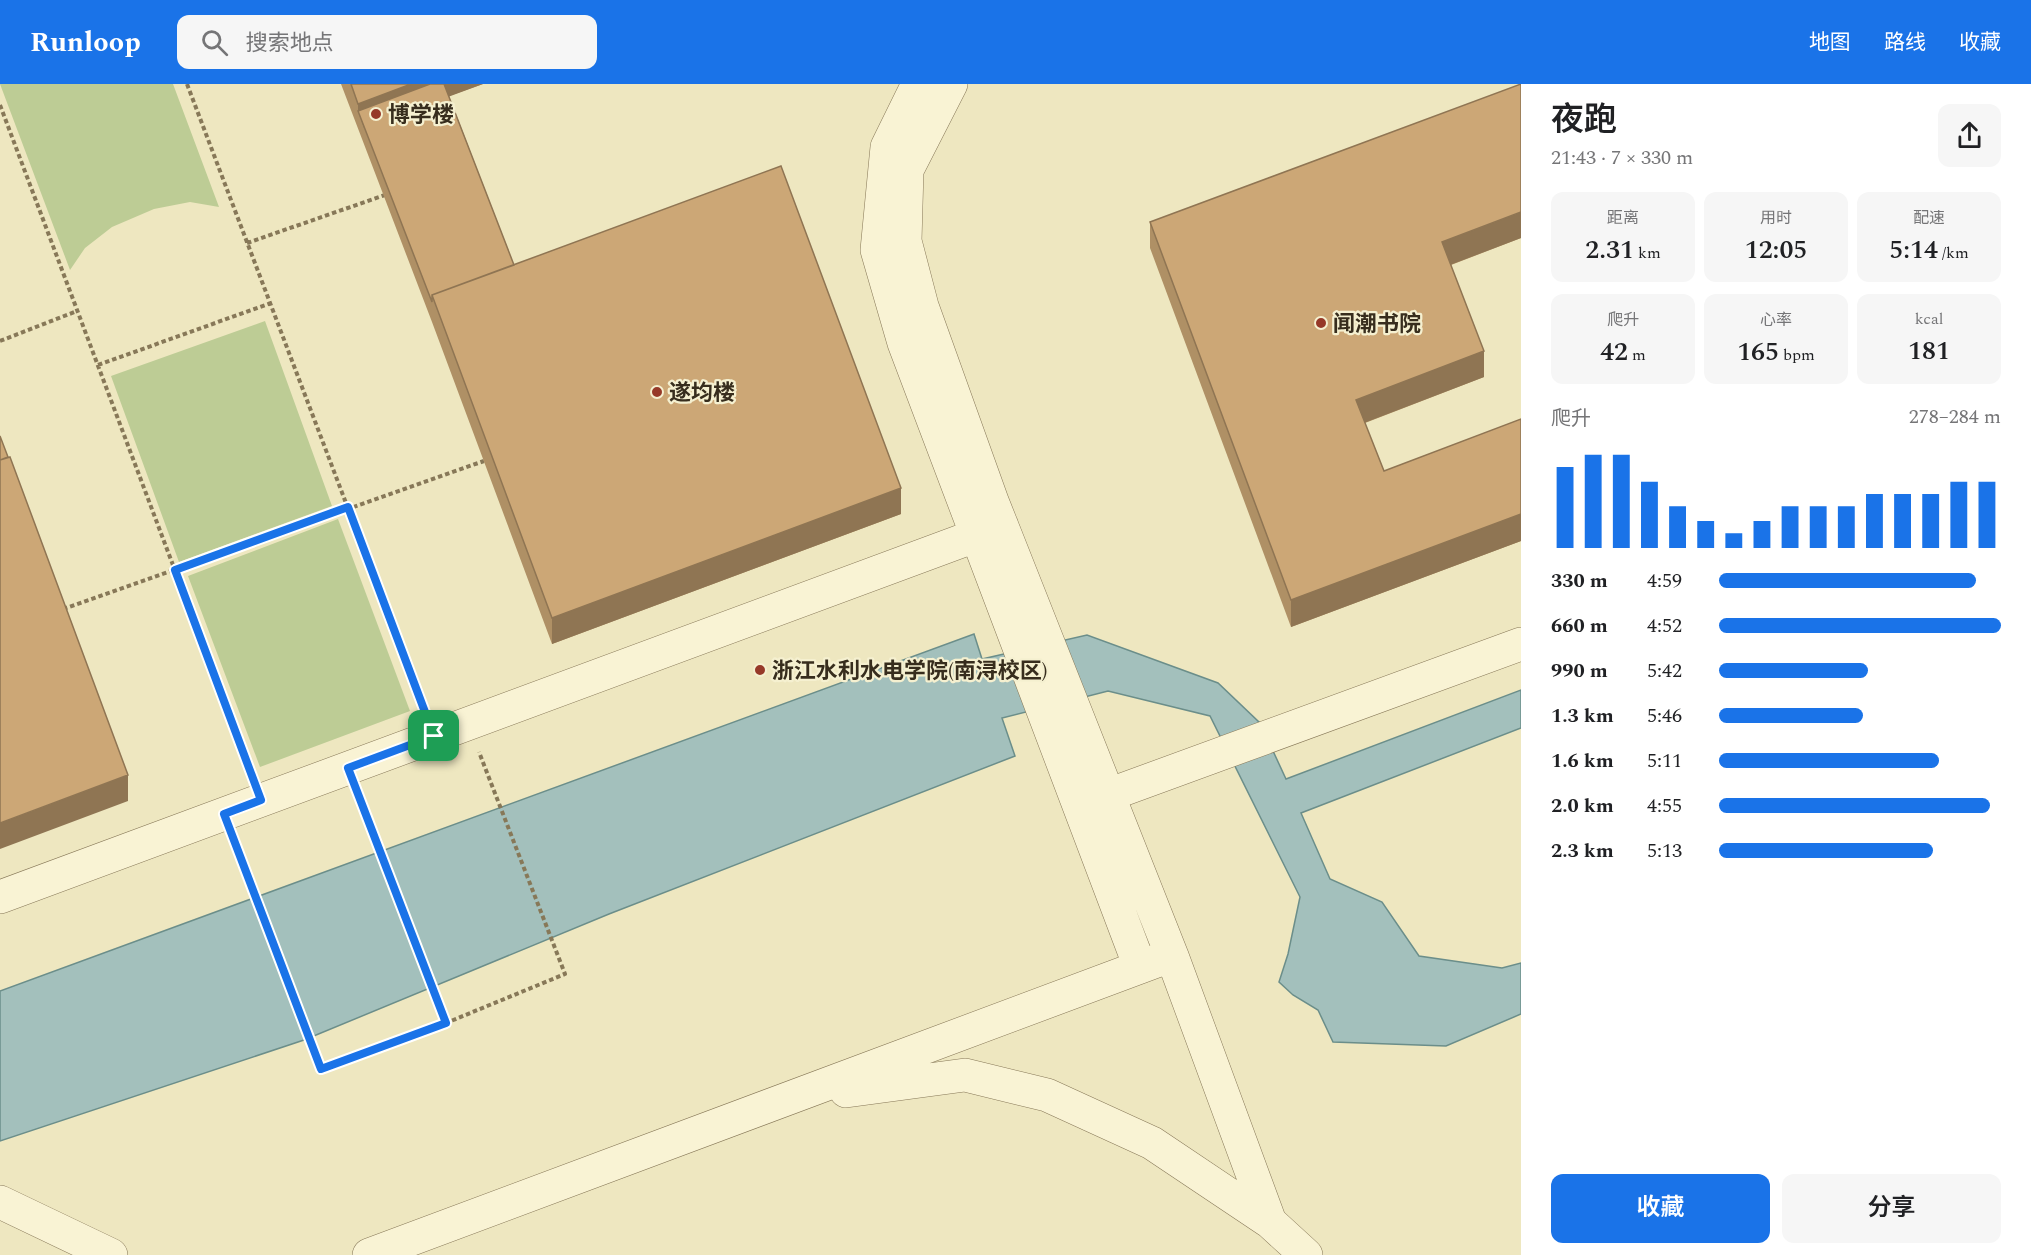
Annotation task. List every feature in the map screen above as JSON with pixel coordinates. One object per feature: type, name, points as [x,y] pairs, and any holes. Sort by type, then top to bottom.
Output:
[{"type":"street","points":[[918,84],[887,147],[877,250],[904,343],[989,531],[1094,801],[1172,956],[1270,1222]]},
{"type":"street","points":[[951,84],[907,171],[905,241],[989,531]]},
{"type":"street","points":[[0,897],[989,531]]},
{"type":"street","points":[[1094,801],[1521,644]]},
{"type":"street","points":[[1094,801],[1140,967]]},
{"type":"street","points":[[369,1255],[1172,956]]},
{"type":"street","points":[[788,1099],[965,1075],[1047,1095],[1152,1143],[1270,1222],[1306,1255]]},
{"type":"street","points":[[0,1202],[111,1255]]},
{"type":"path","points":[[187,84],[434,736]]},
{"type":"path","points":[[0,105],[261,800]]},
{"type":"path","points":[[247,243],[385,195]]},
{"type":"path","points":[[98,365],[271,303]]},
{"type":"path","points":[[0,341],[77,310]]},
{"type":"path","points":[[57,611],[484,461]]},
{"type":"path","points":[[224,814],[321,1069],[446,1023],[565,974],[468,724]]},
{"type":"path","points":[[348,768],[446,1023]]},
{"type":"green space","points":[[0,84],[173,84],[219,207],[190,202],[154,209],[112,227],[85,248],[70,270]]},
{"type":"green space","points":[[265,321],[332,506],[179,562],[111,376]]},
{"type":"green space","points":[[338,519],[410,711],[260,767],[188,576]]},
{"type":"water","points":[[974,634],[982,659],[1087,635],[1218,683],[1260,723],[1286,779],[1521,690],[1521,728],[1301,813],[1330,879],[1382,902],[1419,956],[1502,968],[1521,963],[1521,1014],[1446,1046],[1333,1042],[1318,1010],[1293,995],[1279,982],[1288,954],[1300,897],[1210,716],[1108,691],[1002,718],[1015,756],[609,914],[304,1040],[0,1141],[0,991]]},
{"type":"building","points":[[351,84],[411,84],[358,104]]},
{"type":"building","points":[[430,84],[444,84],[514,265],[432,295],[432,302],[358,111]]},
{"type":"building","name":"闻潮书院","points":[[1521,84],[1521,212],[1442,242],[1484,351],[1356,400],[1384,471],[1521,419],[1521,514],[1291,600],[1150,222]]},
{"type":"building","name":"遂均楼","points":[[781,166],[901,488],[552,618],[432,295]]},
{"type":"building","points":[[0,436],[8,457],[0,460]]},
{"type":"building","points":[[10,457],[128,775],[0,823],[0,460]]},
{"type":"place","name":"博学楼","points":[[376,114]]},
{"type":"place","name":"闻潮书院","points":[[1321,323]]},
{"type":"place","name":"遂均楼","points":[[657,392]]},
{"type":"place","name":"浙江水利水电学院(南浔校区)","points":[[760,670]]},
{"type":"route","points":[[348,507],[434,736],[348,768],[446,1023],[321,1069],[224,814],[261,800],[175,570],[348,507]]}]
